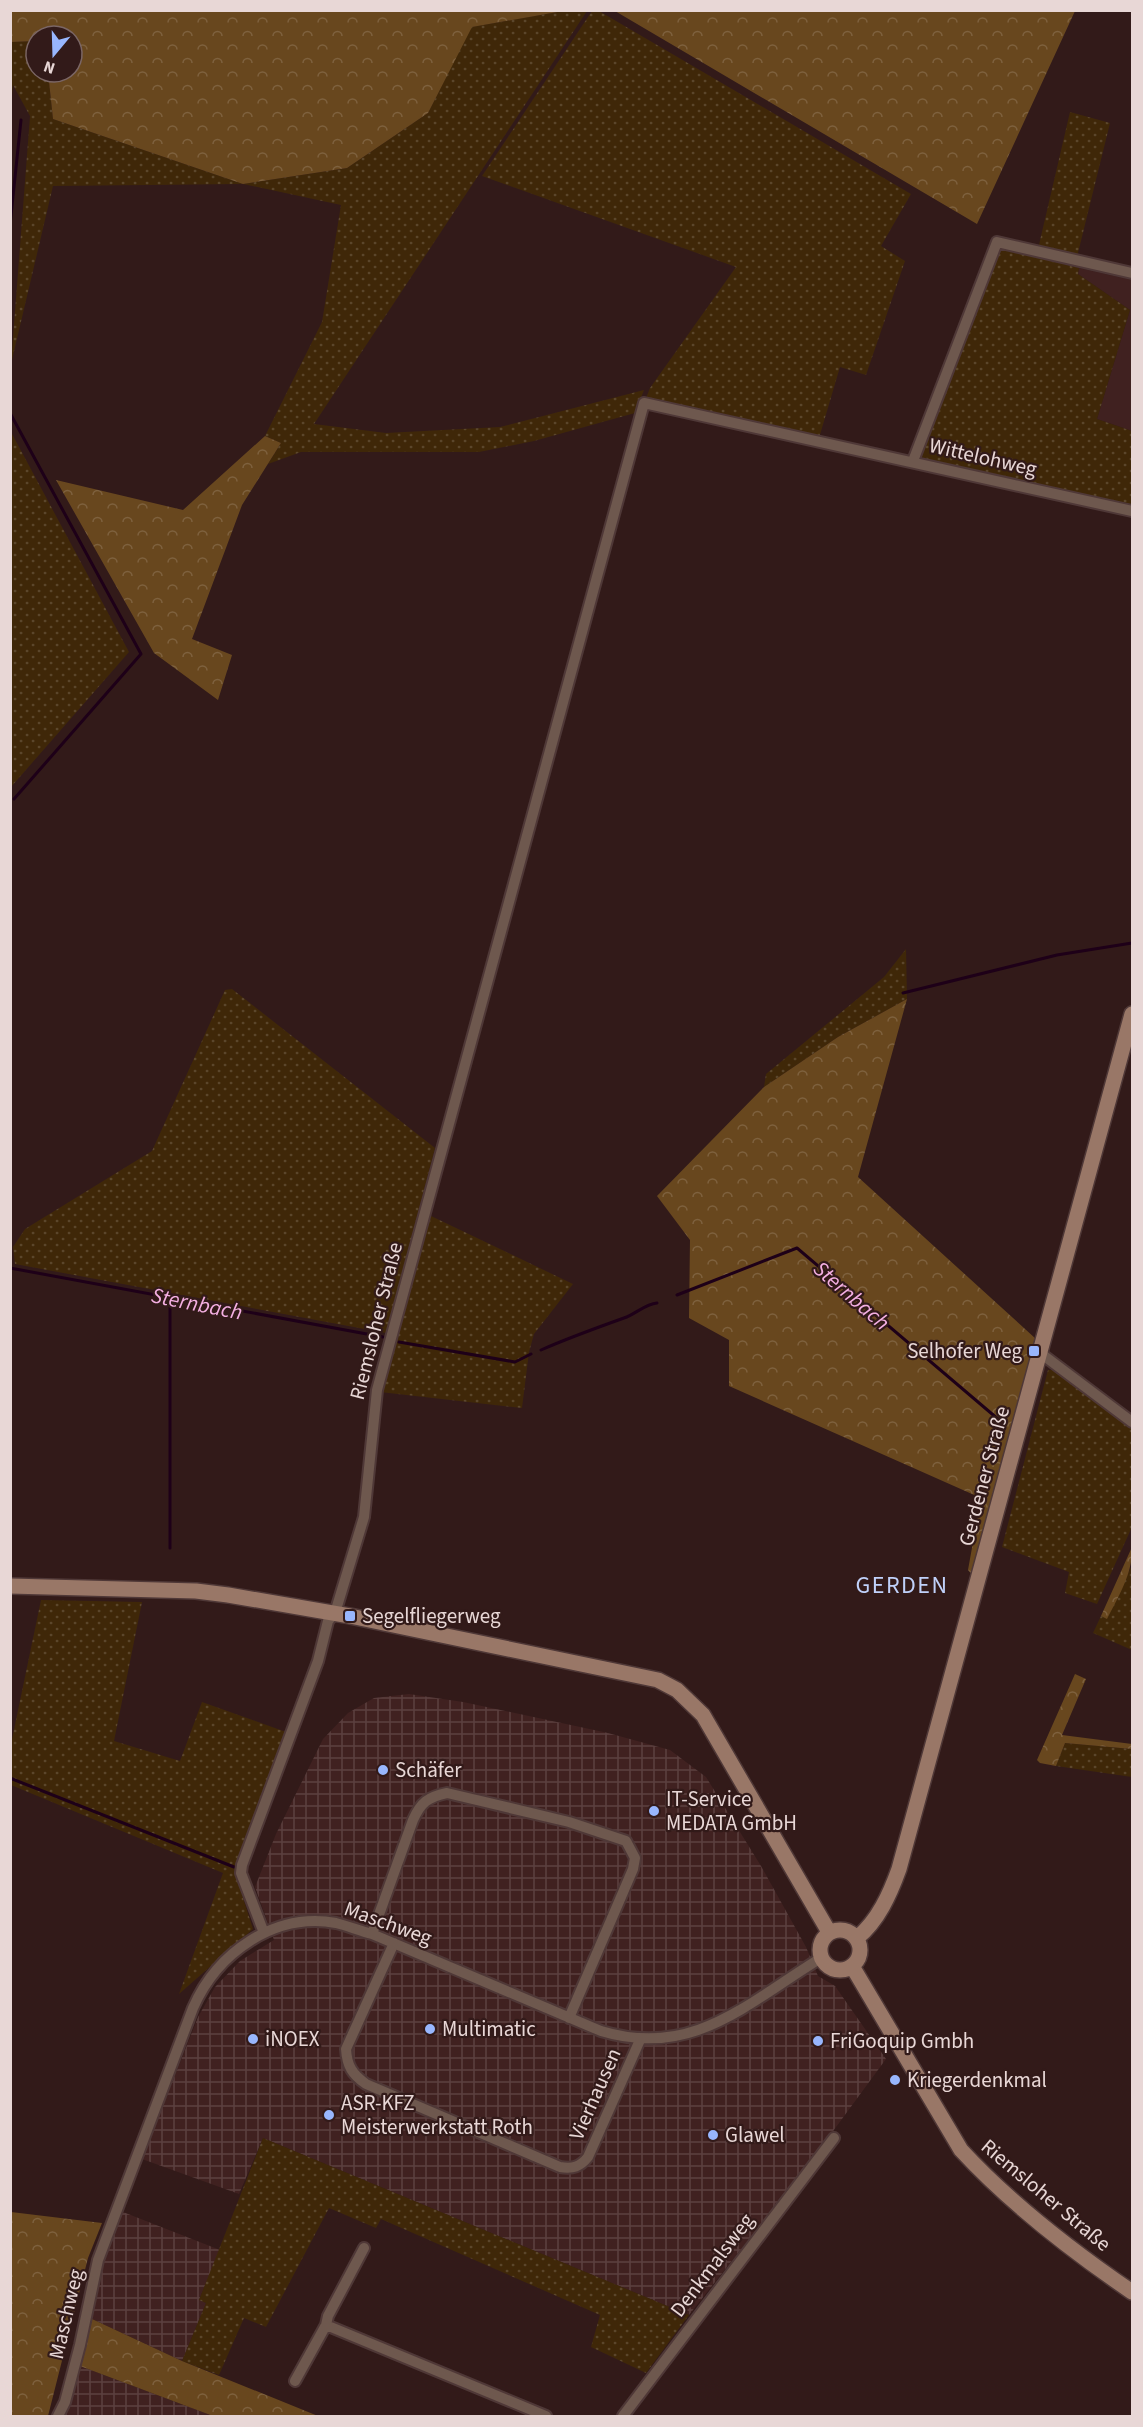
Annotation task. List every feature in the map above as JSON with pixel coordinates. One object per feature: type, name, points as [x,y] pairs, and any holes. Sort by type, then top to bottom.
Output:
[{"type":"main road","name":"Gerdener Straße","points":[[857,1938],[864,1933],[890,1894],[899,1869],[1132,1014]]},
{"type":"main road","points":[[10,1586],[196,1591],[335,1613],[658,1680],[677,1690],[703,1715],[830,1932]]},
{"type":"main road","points":[[841,1929],[857,1938],[859,1956],[852,1966],[835,1969],[821,1958],[821,1941],[830,1932],[841,1929]]},
{"type":"main road","name":"Riemsloher Straße","points":[[852,1966],[961,2150],[984,2175],[1132,2292]]},
{"type":"street","name":"Wittelohweg","points":[[1132,273],[998,242],[913,461],[1132,511]]},
{"type":"street","name":"Riemsloher Straße","points":[[264,1933],[241,1874],[242,1865],[318,1661],[328,1622],[335,1613],[364,1517],[377,1390],[644,403],[913,461]]},
{"type":"street","points":[[1039,1352],[1132,1422]]},
{"type":"street","points":[[372,1934],[413,1820],[421,1803],[433,1796],[447,1793],[569,1822],[626,1840],[635,1858],[633,1869],[569,2018]]},
{"type":"street","name":"Maschweg","points":[[58,2416],[65,2402],[80,2345],[98,2260],[201,1989],[224,1959],[264,1933],[288,1926],[318,1922],[336,1923],[372,1934],[601,2031],[640,2040],[672,2039],[702,2030],[821,1958]]},
{"type":"street","name":"Vierhausen","points":[[394,1943],[346,2049],[347,2063],[354,2075],[366,2084],[560,2167],[572,2169],[582,2164],[588,2157],[640,2040]]},
{"type":"street","name":"Denkmalsweg","points":[[623,2416],[834,2138]]},
{"type":"street","points":[[295,2381],[364,2248]]},
{"type":"street","points":[[326,2325],[546,2416]]},
{"type":"shaded area","points":[[563,11],[587,11],[314,424],[386,433],[500,427],[644,390],[635,413],[534,441],[479,452],[301,452],[268,464],[281,443],[265,436],[322,322],[341,205],[243,184],[347,168],[428,113],[471,27]]},
{"type":"shaded area","points":[[592,11],[599,11],[911,194],[881,246],[905,261],[866,375],[840,367],[819,438],[646,398],[650,388],[736,267],[482,176]]},
{"type":"shaded area","points":[[24,41],[24,84],[49,84],[53,119],[243,184],[53,186],[11,364],[30,116],[13,85],[11,105],[11,42]]},
{"type":"shaded area","points":[[1070,112],[1110,123],[1077,257],[1038,249]]},
{"type":"shaded area","points":[[1001,249],[1079,268],[1078,274],[1130,310],[1097,419],[1132,431],[1132,509],[920,457]]},
{"type":"shaded area","points":[[1079,268],[1132,280],[1132,431],[1097,419],[1130,310],[1078,274]]},
{"type":"shaded area","points":[[11,432],[129,652],[10,787]]},
{"type":"shaded area","points":[[906,949],[907,999],[838,1037],[764,1087],[766,1074],[884,977]]},
{"type":"shaded area","points":[[232,989],[435,1148],[386,1333],[15,1264],[13,1247],[25,1229],[152,1151],[225,990]]},
{"type":"shaded area","points":[[431,1216],[573,1284],[534,1334],[529,1352],[522,1408],[380,1392]]},
{"type":"shaded area","points":[[1048,1370],[1058,1370],[1132,1428],[1132,1527],[1097,1604],[1065,1593],[1069,1572],[1002,1547]]},
{"type":"shaded area","points":[[1132,1565],[1132,1650],[1093,1633],[1101,1616],[1107,1618]]},
{"type":"shaded area","points":[[41,1600],[142,1602],[114,1741],[180,1761],[202,1702],[286,1732],[235,1873],[253,1929],[179,1994],[223,1873],[11,1785],[11,1744]]},
{"type":"shaded area","points":[[409,1694],[463,1702],[608,1733],[670,1750],[706,1777],[761,1866],[806,1947],[818,1976],[835,1986],[886,2059],[817,2153],[689,2315],[263,2138],[239,2194],[142,2159],[198,2017],[215,1987],[240,1961],[274,1940],[255,1887],[276,1834],[323,1739],[348,1713],[374,1698]]},
{"type":"shaded area","points":[[1065,1743],[1132,1749],[1132,1777],[1056,1766]]},
{"type":"shaded area","points":[[263,2138],[689,2315],[646,2373],[591,2347],[600,2315],[381,2219],[376,2228],[329,2208],[266,2327],[244,2318],[219,2375],[182,2361],[206,2303],[199,2300]]},
{"type":"shaded area","points":[[123,2212],[220,2250],[199,2300],[206,2303],[182,2361],[92,2319],[105,2258]]},
{"type":"shaded area","points":[[80,2366],[213,2416],[65,2416]]},
{"type":"green space","points":[[11,10],[563,11],[472,27],[428,113],[347,168],[243,184],[53,119],[49,84],[84,84],[84,24],[24,24],[24,41],[11,42]]},
{"type":"green space","points":[[615,11],[1075,11],[977,224]]},
{"type":"green space","points":[[265,436],[281,443],[242,505],[192,639],[232,655],[218,700],[154,653],[56,480],[183,510]]},
{"type":"green space","points":[[907,999],[858,1177],[1036,1339],[974,1577],[968,1570],[981,1498],[729,1386],[729,1340],[689,1318],[690,1240],[657,1196],[764,1087],[838,1037]]},
{"type":"green space","points":[[1132,1547],[1128,1575],[1107,1619],[1101,1616]]},
{"type":"green space","points":[[1075,1674],[1086,1679],[1062,1735],[1132,1744],[1132,1749],[1065,1743],[1056,1766],[1040,1763],[1037,1760]]},
{"type":"green space","points":[[11,2212],[102,2223],[88,2258],[48,2416],[11,2416]]},
{"type":"green space","points":[[92,2319],[182,2361],[318,2416],[213,2416],[80,2366]]},
{"type":"waterway","points":[[10,225],[21,120]]},
{"type":"waterway","points":[[10,413],[141,654],[14,799]]},
{"type":"waterway","points":[[903,993],[1057,955],[1132,943]]},
{"type":"waterway","name":"Sternbach","points":[[677,1295],[797,1248],[1005,1425]]},
{"type":"waterway","name":"Sternbach","points":[[10,1268],[383,1337]]},
{"type":"waterway","points":[[170,1298],[170,1548]]},
{"type":"waterway","name":"Sternbach","points":[[541,1350],[657,1303]]},
{"type":"waterway","name":"Sternbach","points":[[399,1342],[515,1362],[531,1354]]},
{"type":"waterway","points":[[10,1778],[234,1867]]},
{"type":"place","name":"Selhofer Weg","points":[[1034,1351]]},
{"type":"place","name":"Segelfliegerweg","points":[[350,1616]]},
{"type":"place","name":"Schäfer","points":[[383,1770]]},
{"type":"place","name":"IT-Service MEDATA GmbH","points":[[654,1811]]},
{"type":"place","name":"Multimatic","points":[[430,2029]]},
{"type":"place","name":"iNOEX","points":[[253,2039]]},
{"type":"place","name":"FriGoquip Gmbh","points":[[818,2041]]},
{"type":"place","name":"Kriegerdenkmal","points":[[895,2080]]},
{"type":"place","name":"ASR-KFZ Meisterwerkstatt Roth","points":[[329,2115]]},
{"type":"place","name":"Glawel","points":[[713,2135]]},
{"type":"district","name":"GERDEN","points":[[902,1585]]}]
